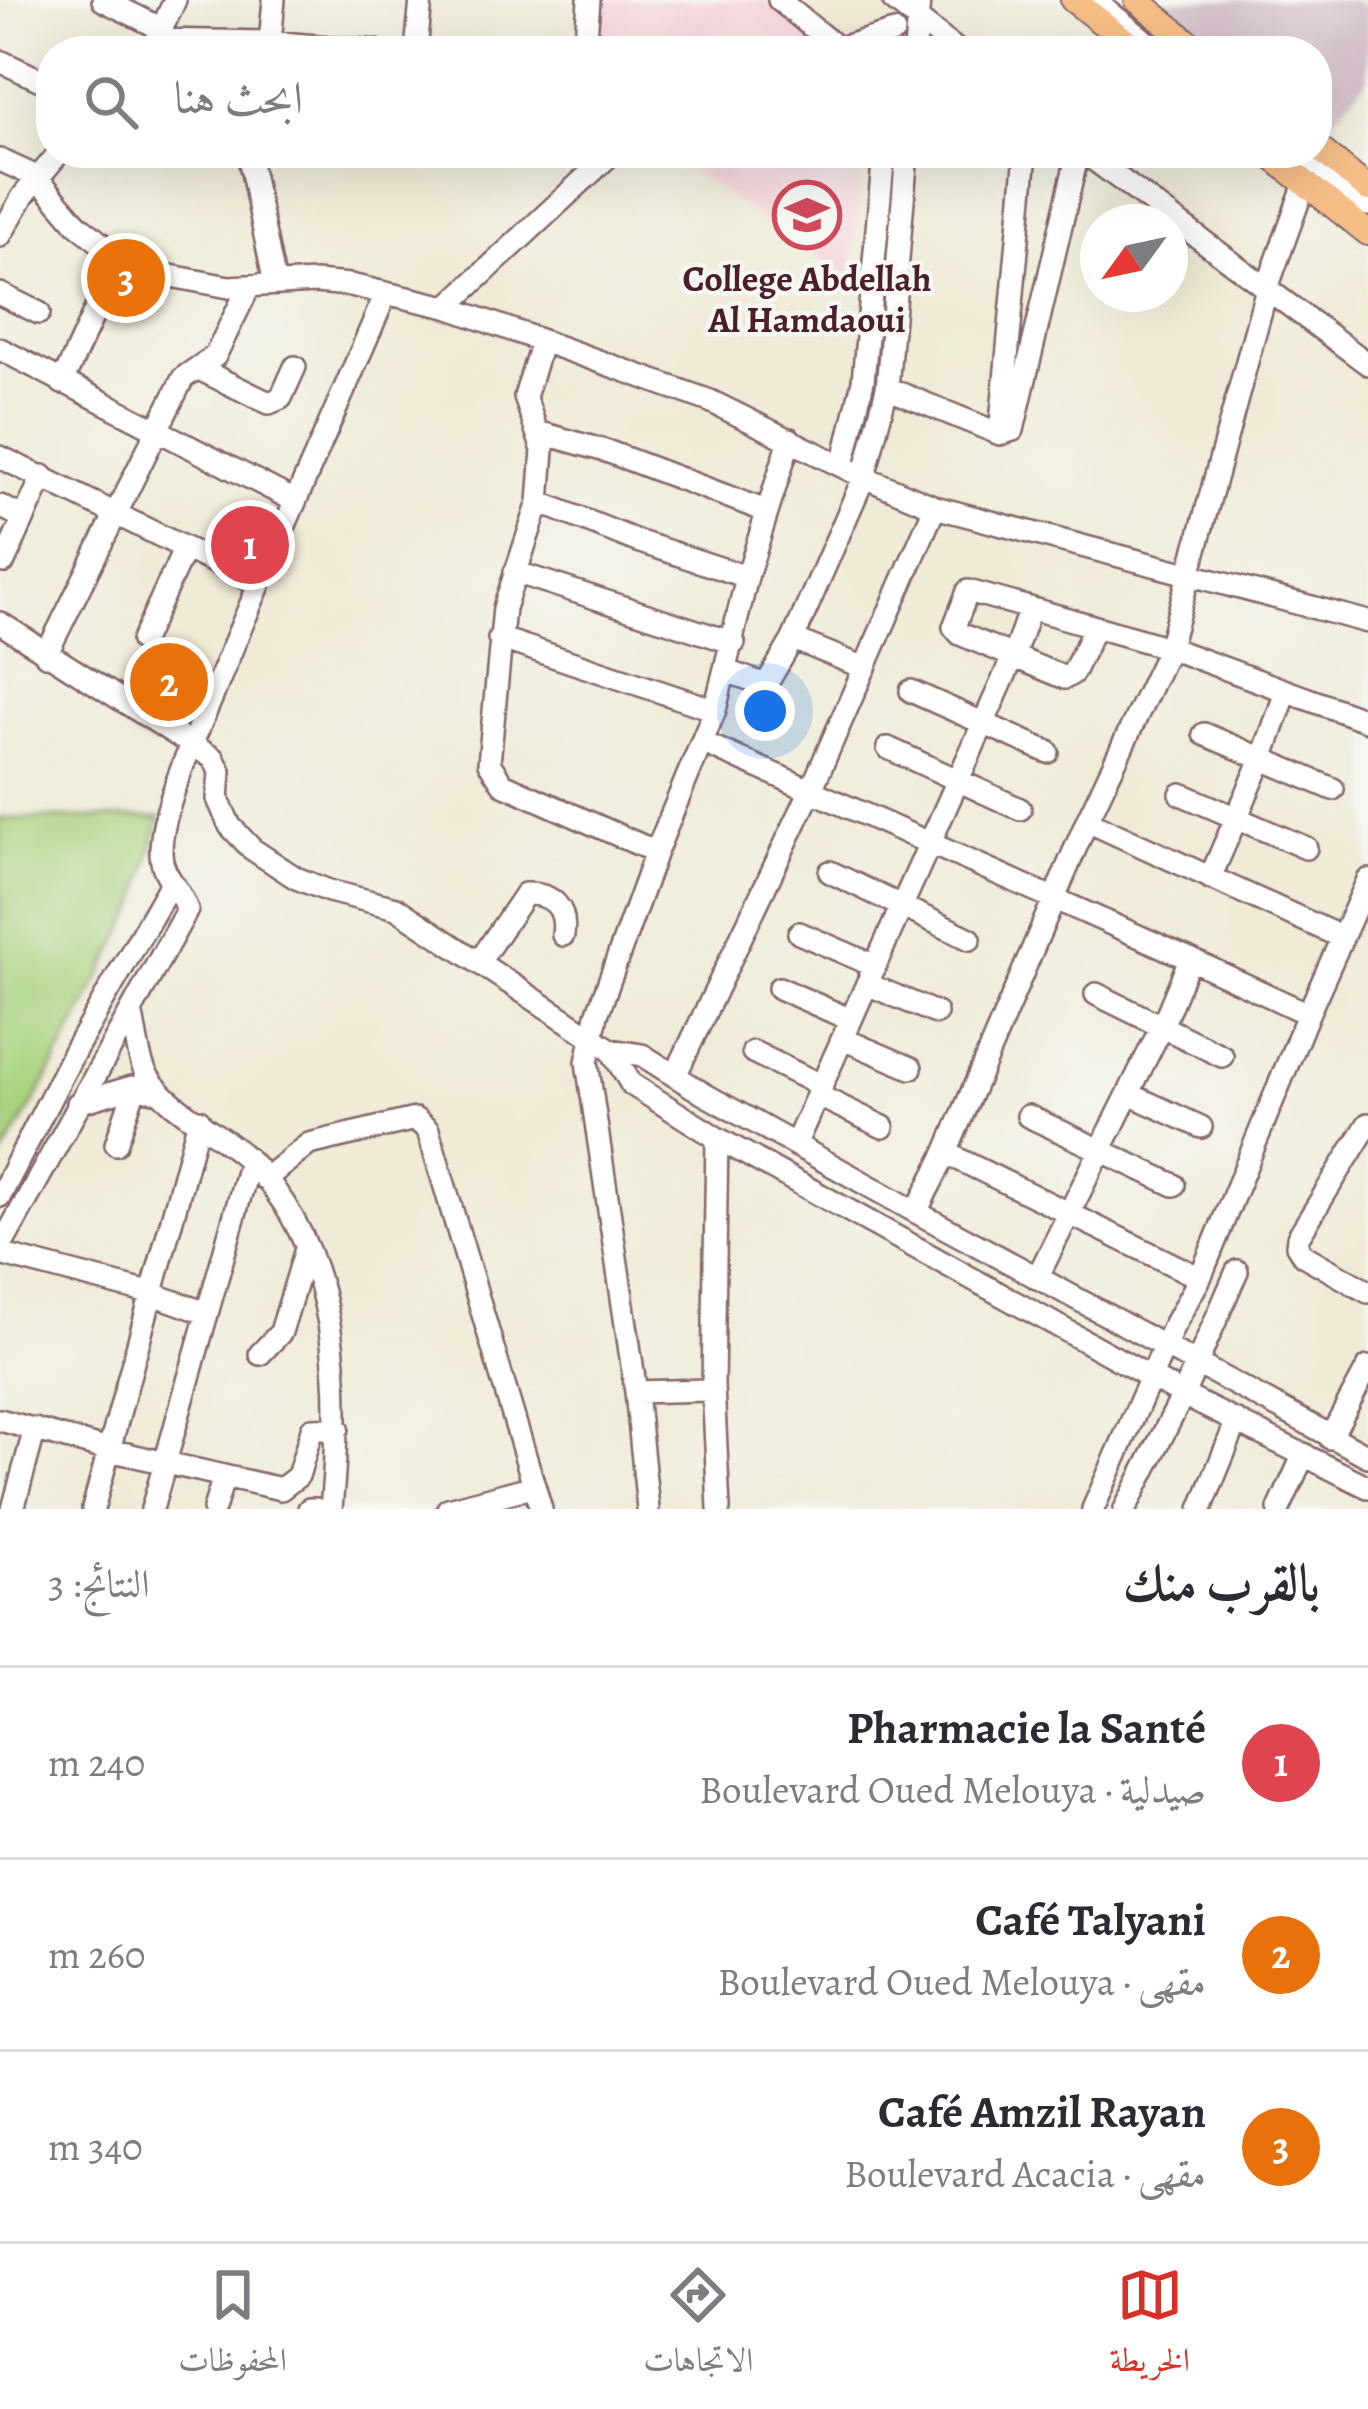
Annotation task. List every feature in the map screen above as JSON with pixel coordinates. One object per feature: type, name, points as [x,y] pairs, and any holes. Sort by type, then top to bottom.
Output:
[{"type":"main road","points":[[1073,0],[1119,36]]},
{"type":"main road","points":[[1137,0],[1181,36]]},
{"type":"main road","points":[[1332,159],[1368,189]]},
{"type":"main road","points":[[1286,168],[1368,232]]},
{"type":"street","points":[[103,0],[151,36]]},
{"type":"street","points":[[158,36],[175,0]]},
{"type":"street","points":[[271,36],[274,0]]},
{"type":"street","points":[[417,36],[421,0]]},
{"type":"street","points":[[586,36],[589,0]]},
{"type":"street","points":[[779,0],[820,36]]},
{"type":"street","points":[[1094,0],[1138,36]]},
{"type":"street","points":[[1114,0],[1158,36]]},
{"type":"street","points":[[896,36],[904,4]]},
{"type":"street","points":[[904,4],[911,36]]},
{"type":"street","points":[[904,4],[941,36]]},
{"type":"street","points":[[0,61],[36,78]]},
{"type":"street","points":[[0,160],[38,177],[77,224],[119,258],[160,274],[209,286],[350,285],[447,307],[710,400],[935,507],[1368,622]]},
{"type":"street","points":[[0,236],[46,168]]},
{"type":"street","points":[[251,168],[275,284]]},
{"type":"street","points":[[447,307],[596,168]]},
{"type":"street","points":[[854,471],[883,168]]},
{"type":"street","points":[[726,671],[766,685],[793,639],[887,388],[906,168]]},
{"type":"street","points":[[1000,434],[1025,168]]},
{"type":"street","points":[[887,388],[1000,434],[1016,426],[1077,168]]},
{"type":"street","points":[[1102,168],[1368,364]]},
{"type":"street","points":[[1304,168],[1368,219]]},
{"type":"street","points":[[1322,168],[1368,205]]},
{"type":"street","points":[[916,1212],[946,1153],[1087,821],[1169,648],[1267,288],[1305,183]]},
{"type":"street","points":[[62,383],[119,258]]},
{"type":"street","points":[[46,656],[183,378],[215,356],[249,287]]},
{"type":"street","points":[[206,1313],[0,1251],[77,1102],[187,910],[160,853],[191,746],[386,293]]},
{"type":"street","points":[[0,294],[39,313]]},
{"type":"street","points":[[542,341],[525,397],[543,450],[539,502],[499,638],[489,751],[493,774],[503,784],[656,852]]},
{"type":"street","points":[[0,350],[295,501]]},
{"type":"street","points":[[200,370],[269,404],[280,398],[295,367]]},
{"type":"street","points":[[538,432],[608,452],[766,511]]},
{"type":"street","points":[[648,1509],[636,1392],[587,1062],[601,1044],[656,852],[716,710],[747,577],[790,439]]},
{"type":"street","points":[[0,457],[258,584]]},
{"type":"street","points":[[4,562],[43,476]]},
{"type":"street","points":[[539,502],[747,577]]},
{"type":"street","points":[[0,506],[24,518]]},
{"type":"street","points":[[675,1076],[811,790],[935,507]]},
{"type":"street","points":[[142,641],[184,548]]},
{"type":"street","points":[[515,572],[734,644]]},
{"type":"street","points":[[1095,627],[1073,673],[1065,678],[956,631],[968,591],[1030,608],[1169,648],[1368,721]]},
{"type":"street","points":[[795,1144],[1013,656],[1030,608]]},
{"type":"street","points":[[0,623],[214,758],[220,772],[218,799],[230,826],[252,849],[296,878],[396,908],[601,1044],[632,1084],[717,1138],[1183,1395],[1368,1487]]},
{"type":"street","points":[[499,638],[716,710]]},
{"type":"street","points":[[793,639],[865,668]]},
{"type":"street","points":[[910,691],[1048,752]]},
{"type":"street","points":[[1210,878],[1286,692]]},
{"type":"street","points":[[1204,734],[1333,789]]},
{"type":"street","points":[[704,743],[1308,1014]]},
{"type":"street","points":[[888,748],[1020,809]]},
{"type":"street","points":[[1181,794],[1306,848]]},
{"type":"street","points":[[1087,821],[1341,937]]},
{"type":"street","points":[[830,872],[970,939]]},
{"type":"street","points":[[1093,1509],[1150,1377],[1200,1278],[1368,880]]},
{"type":"street","points":[[0,1196],[75,1050],[171,883]]},
{"type":"street","points":[[479,962],[525,894],[542,893],[557,903],[565,917],[563,935]]},
{"type":"street","points":[[800,933],[936,1012]]},
{"type":"street","points":[[1037,1278],[1162,1026],[1190,959]]},
{"type":"street","points":[[779,988],[911,1068]]},
{"type":"street","points":[[1096,994],[1222,1056]]},
{"type":"street","points":[[116,1144],[137,1081],[131,1011]]},
{"type":"street","points":[[88,1029],[111,1045],[137,1081]]},
{"type":"street","points":[[601,1044],[642,1055],[1196,1367],[1368,1456]]},
{"type":"street","points":[[75,1050],[160,1092],[199,1120],[257,1170],[306,1249],[323,1291],[334,1348],[338,1428],[331,1509]]},
{"type":"street","points":[[753,1052],[884,1126]]},
{"type":"street","points":[[77,1102],[137,1081]]},
{"type":"street","points":[[1129,1094],[1201,1127]]},
{"type":"street","points":[[1028,1115],[1174,1185]]},
{"type":"street","points":[[152,1509],[206,1313],[257,1170],[321,1140],[415,1119],[428,1130],[541,1509]]},
{"type":"street","points":[[93,1509],[199,1120]]},
{"type":"street","points":[[1368,1124],[1298,1237],[1297,1246],[1303,1255],[1368,1292]]},
{"type":"street","points":[[717,1138],[713,1385],[719,1509]]},
{"type":"street","points":[[946,1153],[1200,1278]]},
{"type":"street","points":[[260,1354],[281,1332],[306,1249]]},
{"type":"street","points":[[1125,1509],[1238,1271]]},
{"type":"street","points":[[1330,1438],[1368,1366]]},
{"type":"street","points":[[636,1392],[706,1390],[713,1385]]},
{"type":"street","points":[[0,1420],[281,1489],[298,1476],[309,1432],[317,1427],[338,1428]]},
{"type":"street","points":[[1201,1509],[1237,1421]]},
{"type":"street","points":[[13,1509],[35,1429]]},
{"type":"street","points":[[1279,1509],[1304,1454]]},
{"type":"street","points":[[214,1509],[224,1476]]},
{"type":"street","points":[[448,1509],[534,1486]]},
{"type":"shaded area","points":[[600,0],[762,0],[806,36],[598,36]]},
{"type":"shaded area","points":[[1135,0],[1354,0],[1368,10],[1368,79],[1332,121],[1332,36],[1182,36]]},
{"type":"shaded area","name":"College Abdellah Al Hamdaoui","points":[[686,168],[863,168],[850,277]]},
{"type":"green space","points":[[160,817],[137,906],[0,1160],[0,819]]},
{"type":"place","name":"College Abdellah Al Hamdaoui","points":[[807,215]]},
{"type":"place","name":"Café Amzil Rayan","points":[[126,278]]},
{"type":"place","name":"Pharmacie la Santé","points":[[250,545]]},
{"type":"place","name":"Café Talyani","points":[[169,682]]}]
